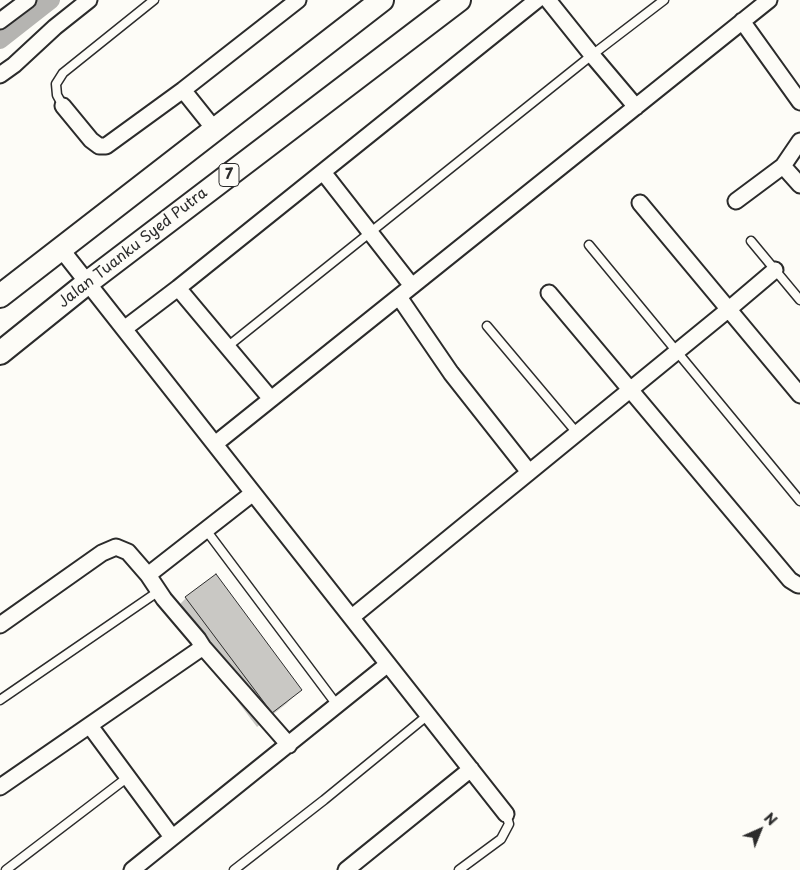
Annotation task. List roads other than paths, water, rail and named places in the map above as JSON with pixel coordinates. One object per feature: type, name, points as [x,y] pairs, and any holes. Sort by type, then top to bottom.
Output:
[{"type":"main road","points":[[0,296],[382,0]]},
{"type":"main road","name":"Jalan Tuanku Syed Putra","points":[[0,353],[87,284],[459,0]]},
{"type":"street","points":[[0,21],[28,0]]},
{"type":"street","points":[[0,75],[89,0]]},
{"type":"street","points":[[63,106],[91,140],[99,146],[106,146],[184,90],[298,0]]},
{"type":"street","points":[[124,329],[178,288],[537,0]]},
{"type":"street","points":[[548,0],[636,107]]},
{"type":"street","points":[[215,444],[769,0]]},
{"type":"street","points":[[742,21],[800,102]]},
{"type":"street","points":[[184,90],[215,130]]},
{"type":"street","points":[[736,201],[783,166],[800,141]]},
{"type":"street","points":[[783,166],[800,185]]},
{"type":"street","points":[[323,172],[412,286]]},
{"type":"street","points":[[640,203],[800,395]]},
{"type":"street","points":[[61,249],[506,814]]},
{"type":"street","points":[[352,617],[775,270]]},
{"type":"street","points":[[178,288],[271,399]]},
{"type":"street","points":[[549,293],[790,580],[798,585],[800,584]]},
{"type":"street","points":[[399,297],[451,373],[529,472]]},
{"type":"street","points":[[148,575],[253,493]]},
{"type":"street","points":[[0,625],[102,553],[116,547],[128,552],[198,638],[203,647],[289,744]]},
{"type":"street","points":[[0,787],[203,647]]},
{"type":"street","points":[[132,870],[388,664]]},
{"type":"street","points":[[90,726],[172,837]]},
{"type":"street","points":[[346,870],[471,769]]},
{"type":"lane","points":[[63,106],[57,95],[56,84],[63,73],[154,0]]},
{"type":"lane","points":[[226,347],[592,55],[664,0]]},
{"type":"lane","points":[[751,241],[800,300]]},
{"type":"lane","points":[[588,245],[800,501]]},
{"type":"lane","points":[[487,326],[577,433]]},
{"type":"lane","points":[[206,530],[337,705]]},
{"type":"lane","points":[[0,700],[159,591]]},
{"type":"lane","points":[[234,870],[428,715]]},
{"type":"lane","points":[[6,870],[128,777]]},
{"type":"lane","points":[[459,870],[501,838],[509,824],[506,814]]},
{"type":"waterway","points":[[0,40],[51,0]]}]
